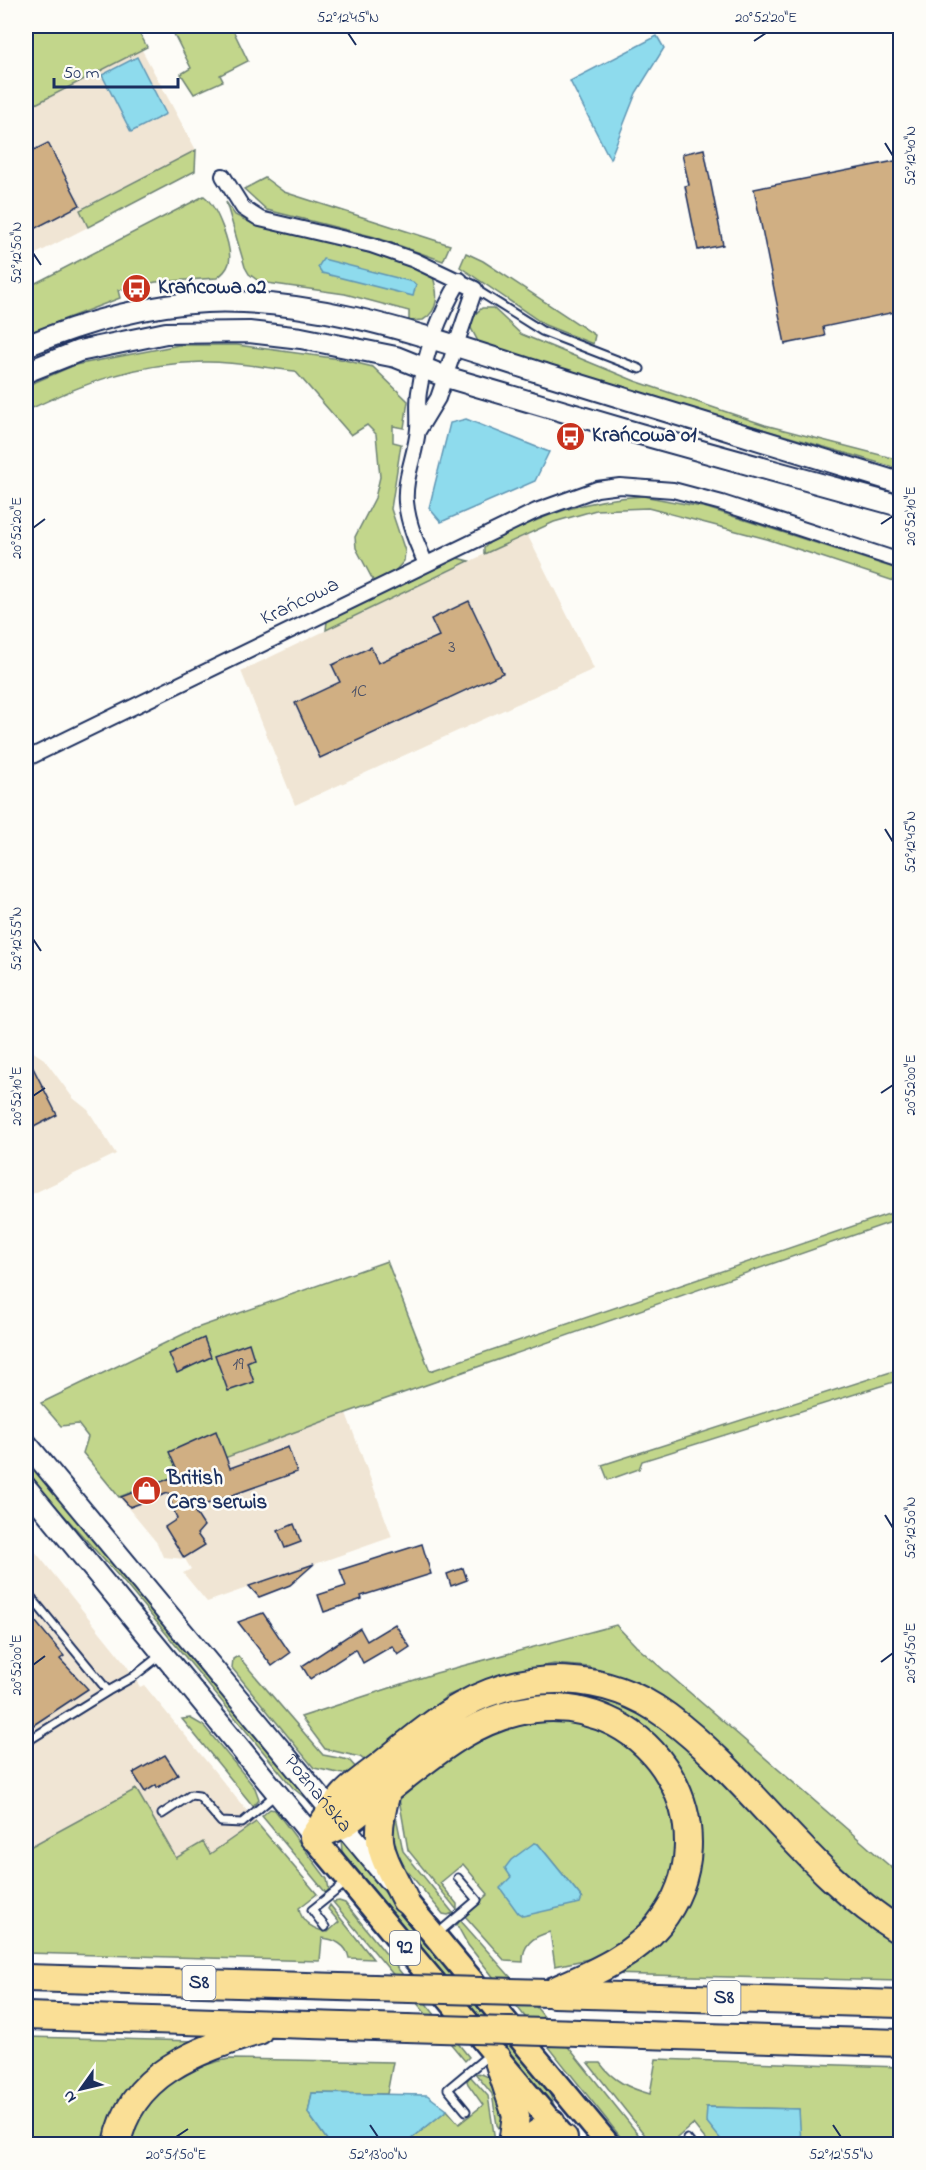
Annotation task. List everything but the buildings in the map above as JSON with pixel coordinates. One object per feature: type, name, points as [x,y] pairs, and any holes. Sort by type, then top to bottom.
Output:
[{"type":"highway","points":[[337,1818],[348,1791],[421,1732],[470,1701],[518,1684],[557,1679],[586,1681],[617,1689],[666,1715],[696,1741],[849,1893],[900,1931]]},
{"type":"highway","points":[[313,1837],[337,1818],[387,1792],[429,1756],[493,1719],[535,1709],[573,1709],[603,1717],[632,1732],[655,1753],[677,1788],[686,1818],[689,1847],[683,1882],[672,1904],[644,1941],[610,1964],[548,1993]]},
{"type":"highway","points":[[387,1792],[378,1824],[378,1836],[384,1857],[405,1900]]},
{"type":"highway","name":"S8","points":[[26,1978],[900,2004]]},
{"type":"highway","name":"S8","points":[[26,2016],[900,2043]]},
{"type":"highway","points":[[117,2145],[132,2106],[150,2082],[177,2061],[206,2048],[279,2025]]},
{"type":"highway","points":[[495,2055],[516,2116],[512,2145]]},
{"type":"highway","points":[[522,2145],[561,2138]]},
{"type":"main road","name":"Poznańska","points":[[313,1837],[495,2055],[561,2138]]},
{"type":"main road","name":"Poznańska","points":[[405,1900],[609,2145]]},
{"type":"main road","points":[[561,2138],[581,2112]]},
{"type":"street","points":[[223,176],[243,208],[260,219],[371,245],[414,260],[475,289],[446,376],[430,414],[418,431]]},
{"type":"street","points":[[426,564],[412,533],[406,501],[409,466],[418,431],[419,390],[425,368],[443,310],[460,280]]},
{"type":"street","points":[[26,346],[68,329],[145,310],[205,302],[254,303],[303,308],[456,346],[900,483]]},
{"type":"street","points":[[26,372],[79,351],[166,333],[249,332],[311,339],[389,355],[446,376],[900,506]]},
{"type":"street","name":"Krańcowa","points":[[26,759],[536,511],[597,489],[620,486],[673,490],[722,503],[900,561]]},
{"type":"street","name":"Poznańska","points":[[26,1443],[405,1900]]},
{"type":"street","name":"Poznańska","points":[[26,1487],[313,1837]]},
{"type":"lane","points":[[475,289],[542,331],[640,369]]},
{"type":"lane","points":[[26,1590],[108,1691]]},
{"type":"lane","points":[[26,1742],[133,1677],[162,1654]]},
{"type":"lane","points":[[162,1814],[191,1795],[199,1796],[221,1821],[242,1823],[276,1794]]},
{"type":"lane","points":[[435,1936],[477,1900],[458,1878]]},
{"type":"lane","points":[[326,1927],[312,1910],[349,1880]]},
{"type":"lane","points":[[466,2112],[448,2089],[495,2055]]},
{"type":"shaded area","points":[[142,50],[196,150],[80,209],[88,227],[26,259],[26,109]]},
{"type":"shaded area","points":[[527,534],[594,669],[295,805],[241,671]]},
{"type":"shaded area","points":[[26,1047],[44,1059],[73,1098],[88,1110],[116,1154],[26,1197]]},
{"type":"shaded area","points":[[346,1413],[392,1537],[207,1602],[183,1573],[191,1569],[185,1559],[163,1557],[157,1543],[119,1497]]},
{"type":"shaded area","points":[[26,1540],[125,1663],[140,1687],[144,1685],[256,1822],[227,1845],[210,1855],[203,1842],[175,1858],[136,1789],[26,1849]]},
{"type":"green space","points":[[26,26],[136,26],[147,47],[26,109]]},
{"type":"green space","points":[[170,26],[231,26],[248,61],[220,75],[223,81],[194,94],[181,74],[191,68]]},
{"type":"green space","points":[[196,150],[195,171],[88,227],[80,210]]},
{"type":"green space","points":[[265,178],[284,192],[450,245],[443,261],[375,237],[267,210],[244,189]]},
{"type":"green space","points":[[204,196],[218,217],[230,256],[224,272],[217,278],[156,282],[118,290],[120,298],[26,334],[26,288]]},
{"type":"green space","points":[[226,202],[235,215],[253,224],[378,255],[404,263],[433,277],[437,295],[435,306],[429,316],[423,320],[409,321],[409,311],[345,294],[260,282],[249,274],[245,267]]},
{"type":"green space","points":[[466,253],[483,261],[595,335],[593,344],[545,325],[460,267]]},
{"type":"green space","points":[[482,308],[493,308],[521,334],[635,381],[765,425],[900,460],[900,469],[481,347],[471,328],[473,316]]},
{"type":"green space","points":[[179,345],[237,345],[340,359],[373,367],[408,401],[404,428],[393,426],[393,442],[401,444],[391,509],[405,551],[404,561],[395,571],[374,582],[356,548],[355,537],[375,498],[380,477],[376,434],[367,425],[351,435],[295,371],[214,362],[155,366],[90,383],[26,411],[26,386],[75,365]]},
{"type":"green space","points":[[643,496],[707,508],[900,570],[900,583],[767,539],[648,508],[596,510],[554,522],[484,554],[484,548],[490,542],[564,510],[602,501]]},
{"type":"green space","points":[[457,558],[469,561],[326,630],[327,621]]},
{"type":"green space","points":[[900,1210],[900,1219],[346,1413],[119,1497],[83,1453],[88,1437],[78,1424],[61,1426],[41,1403],[194,1329],[387,1261],[430,1371]]},
{"type":"green space","points":[[900,1369],[900,1380],[642,1461],[639,1469],[608,1480],[602,1465]]},
{"type":"green space","points":[[26,1456],[306,1795],[304,1797],[293,1788],[122,1580],[26,1473]]},
{"type":"green space","points":[[616,1625],[636,1646],[900,1875],[900,1919],[816,1847],[687,1716],[636,1682],[589,1667],[554,1664],[495,1676],[447,1696],[367,1762],[360,1757],[325,1749],[301,1717],[436,1673]]},
{"type":"green space","points":[[238,1656],[323,1755],[349,1760],[357,1769],[343,1774],[314,1768],[232,1668],[233,1659]]},
{"type":"green space","points":[[580,1693],[640,1711],[684,1746],[787,1850],[900,1943],[900,1981],[609,1974],[657,1945],[679,1920],[690,1898],[697,1875],[700,1851],[699,1827],[686,1781],[671,1756],[626,1719]]},
{"type":"green space","points":[[560,1717],[616,1736],[647,1763],[671,1796],[679,1836],[676,1867],[653,1918],[608,1955],[555,1966],[550,1932],[530,1942],[525,1950],[523,1962],[505,1961],[465,1916],[488,1894],[463,1864],[440,1883],[457,1904],[457,1910],[408,1850],[398,1793],[470,1741],[515,1721]],"holes":[[[534,1843],[538,1844],[582,1898],[501,1889]]]},
{"type":"green space","points":[[190,1718],[204,1726],[255,1788],[259,1799],[253,1806],[182,1719]]},
{"type":"green space","points":[[136,1789],[176,1858],[203,1842],[210,1854],[256,1822],[317,1894],[299,1908],[306,1922],[318,1930],[328,1932],[339,1922],[328,1909],[330,1905],[373,1959],[349,1958],[346,1950],[339,1943],[322,1938],[320,1961],[26,1953],[26,1849]]},
{"type":"green space","points":[[389,1806],[396,1816],[403,1851],[453,1913],[443,1914],[395,1856]]},
{"type":"green space","points":[[270,1809],[275,1810],[327,1879],[329,1889],[326,1893],[262,1816]]},
{"type":"green space","points":[[341,1840],[547,2086],[555,2108],[351,1866],[342,1851]]},
{"type":"green space","points":[[333,1902],[345,1903],[469,2057],[465,2061]]},
{"type":"green space","points":[[460,1920],[529,1998],[646,2144],[626,2144],[468,1945],[457,1925]]},
{"type":"green space","points":[[26,2037],[197,2041],[116,2113],[104,2144],[26,2144]]},
{"type":"green space","points":[[229,2059],[393,2062],[387,2094],[312,2093],[308,2113],[330,2144],[128,2144],[144,2110],[165,2086],[193,2069]]},
{"type":"green space","points":[[656,2059],[900,2067],[900,2144],[800,2144],[799,2109],[707,2107],[758,2144],[709,2144],[693,2124],[670,2144],[652,2144],[588,2063],[600,2063],[610,2075],[622,2083],[650,2094]]},
{"type":"green space","points":[[475,2073],[485,2075],[498,2089],[503,2108],[506,2138],[497,2125],[492,2094]]},
{"type":"green space","points":[[470,2076],[488,2096],[495,2140],[498,2144],[405,2144],[447,2110],[459,2124],[483,2105],[468,2084]]},
{"type":"water","points":[[657,36],[664,48],[636,93],[610,159],[570,81]]},
{"type":"water","points":[[137,57],[166,114],[131,132],[102,75]]},
{"type":"water","points":[[323,259],[413,282],[416,285],[413,296],[322,273],[318,267]]},
{"type":"water","points":[[466,419],[549,452],[535,481],[441,522],[429,508],[450,423]]},
{"type":"water","points":[[534,1843],[538,1844],[582,1898],[580,1903],[523,1916],[518,1913],[500,1888],[511,1877],[505,1868],[511,1860]]},
{"type":"water","points":[[312,2093],[427,2095],[447,2110],[405,2144],[330,2144],[308,2113]]},
{"type":"water","points":[[707,2107],[799,2109],[801,2143],[758,2144],[757,2142],[722,2141],[706,2121]]},
{"type":"place","name":"Krańcowa 02","points":[[137,288]]},
{"type":"place","name":"Krańcowa 01","points":[[571,436]]},
{"type":"place","name":"British Cars serwis","points":[[146,1491]]}]
